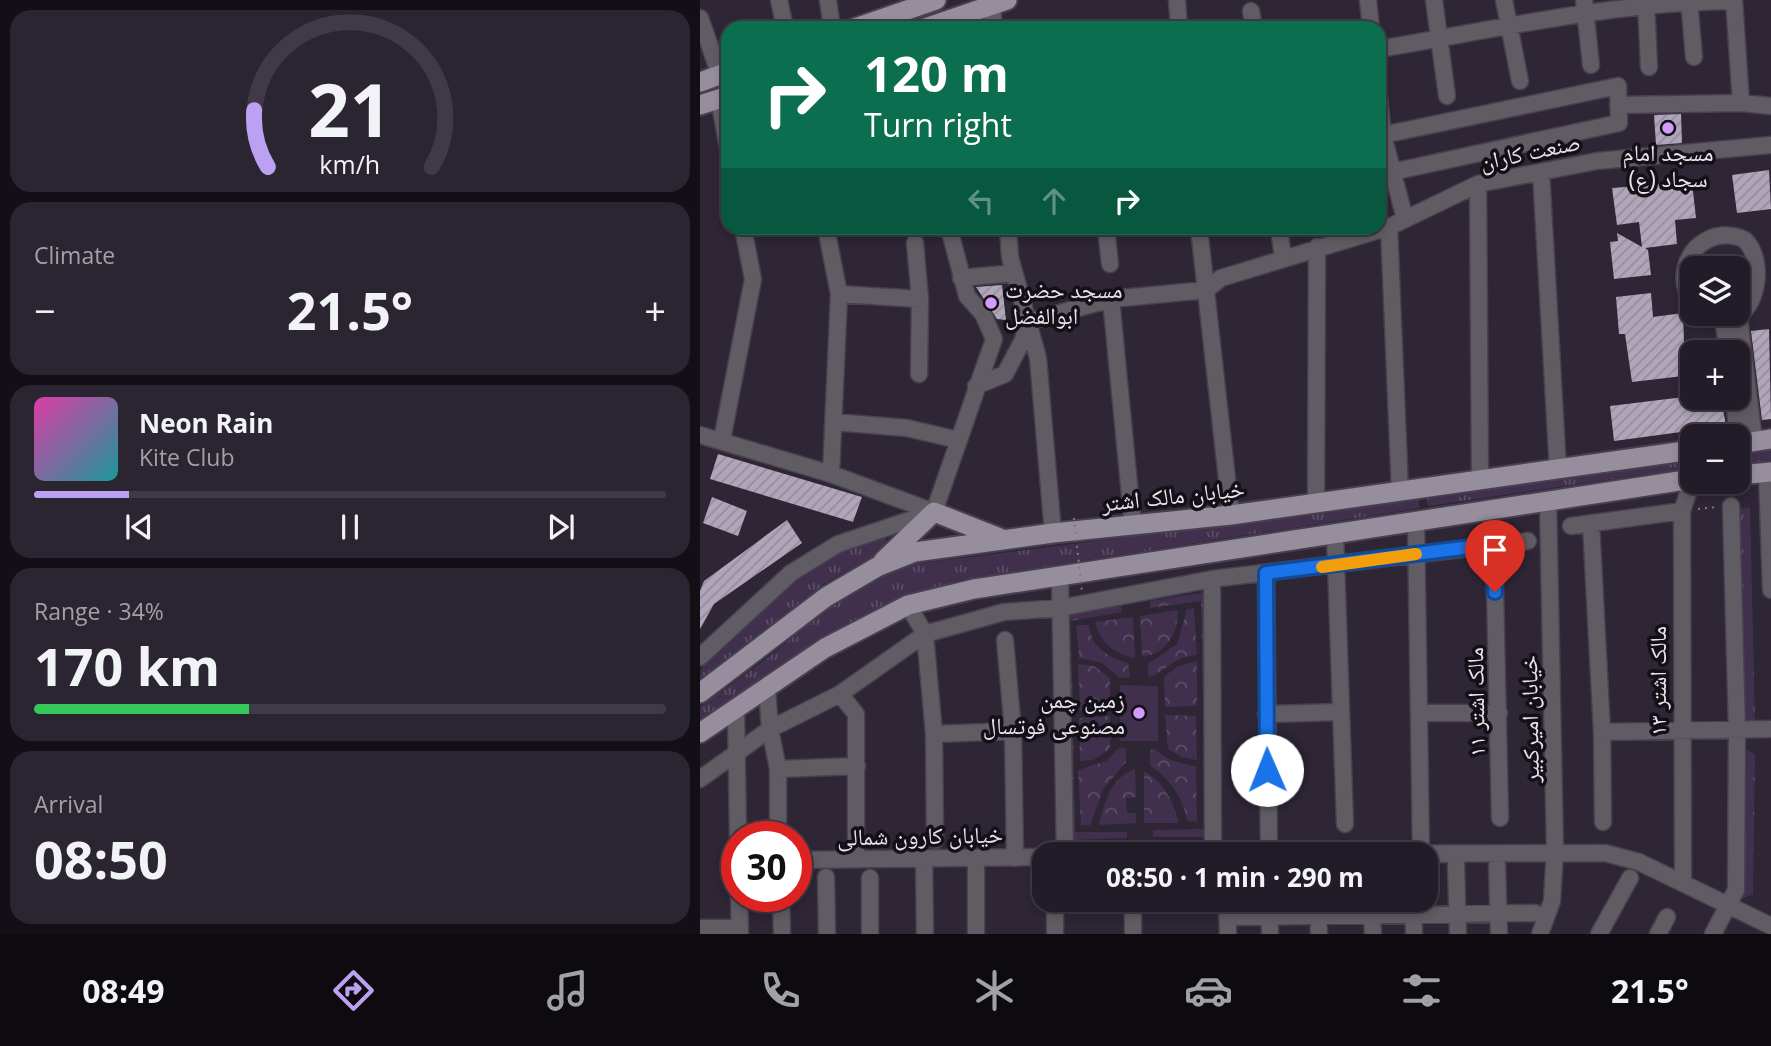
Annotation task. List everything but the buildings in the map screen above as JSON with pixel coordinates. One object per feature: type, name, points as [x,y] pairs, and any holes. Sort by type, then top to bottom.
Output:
[{"type":"main road","points":[[871,21],[906,5],[936,0]]},
{"type":"main road","points":[[947,21],[1000,2]]},
{"type":"main road","points":[[700,82],[721,75]]},
{"type":"main road","name":"خیابان مالک اشتر","points":[[700,692],[826,597],[877,567],[915,552],[1053,533],[1317,503],[1680,452]]},
{"type":"main road","points":[[1750,474],[1769,472]]},
{"type":"main road","points":[[700,733],[825,648],[908,605],[974,589],[1680,482]]},
{"type":"main road","points":[[1421,521],[1422,488]]},
{"type":"main road","points":[[877,567],[934,512],[1004,540]]},
{"type":"street","points":[[779,0],[784,21]]},
{"type":"street","points":[[828,0],[831,21]]},
{"type":"street","points":[[1177,0],[1178,21]]},
{"type":"street","points":[[1368,0],[1370,21]]},
{"type":"street","points":[[1434,0],[1447,96]]},
{"type":"street","points":[[1504,0],[1507,26],[1520,80]]},
{"type":"street","points":[[1689,0],[1694,57]]},
{"type":"street","points":[[1386,48],[1507,26],[1585,6],[1734,0],[1741,103]]},
{"type":"street","points":[[996,21],[1000,2]]},
{"type":"street","points":[[1647,2],[1650,67]]},
{"type":"street","points":[[1585,6],[1591,65]]},
{"type":"street","points":[[1251,11],[1253,21]]},
{"type":"street","points":[[700,18],[721,67]]},
{"type":"street","points":[[1386,134],[1618,86],[1619,123],[1392,172]]},
{"type":"street","points":[[716,100],[721,120]]},
{"type":"street","points":[[1618,105],[1741,103],[1771,106]]},
{"type":"street","name":"صنعت کاران","points":[[1386,227],[1478,184],[1597,161],[1771,145]]},
{"type":"street","points":[[1386,147],[1405,219]]},
{"type":"street","points":[[1541,172],[1558,470]]},
{"type":"street","points":[[1478,184],[1480,480]]},
{"type":"street","points":[[1389,227],[1400,492]]},
{"type":"street","points":[[722,440],[753,279],[744,235]]},
{"type":"street","points":[[827,235],[839,294],[831,474]]},
{"type":"street","points":[[934,512],[993,339],[983,313],[967,296],[951,235]]},
{"type":"street","points":[[1009,235],[1014,273],[1038,358],[1053,533]]},
{"type":"street","points":[[1107,235],[1110,264]]},
{"type":"street","points":[[1200,235],[1231,514]]},
{"type":"street","points":[[1280,235],[1283,258]]},
{"type":"street","name":"صنعت کاران","points":[[1027,322],[1111,299],[1206,290],[1222,278],[1345,235]]},
{"type":"street","points":[[1691,256],[1693,251],[1714,236],[1740,237],[1760,253],[1768,277],[1760,302],[1750,308]]},
{"type":"street","points":[[915,243],[920,299],[919,374]]},
{"type":"street","points":[[1317,247],[1317,503]]},
{"type":"street","points":[[961,278],[1014,273]]},
{"type":"street","points":[[839,294],[920,299]]},
{"type":"street","points":[[1111,299],[1133,526]]},
{"type":"street","points":[[976,386],[1005,374],[1023,340],[1027,322]]},
{"type":"street","points":[[1733,326],[1753,432],[1765,440]]},
{"type":"street","points":[[834,422],[907,428],[958,440]]},
{"type":"street","points":[[700,435],[831,474],[934,512]]},
{"type":"street","points":[[1769,472],[1771,590]]},
{"type":"street","name":"مالک اشتر ۱۳","points":[[1683,882],[1680,731],[1682,511],[1687,494]]},
{"type":"street","name":"خیابان امیرکبیر","points":[[1544,933],[1552,901],[1555,851],[1548,501]]},
{"type":"street","points":[[1713,934],[1736,890],[1737,730],[1731,506]]},
{"type":"street","points":[[1571,526],[1682,511]]},
{"type":"street","points":[[700,657],[791,573],[838,544],[934,512]]},
{"type":"street","points":[[1421,521],[1417,553],[1421,842]]},
{"type":"street","points":[[1591,523],[1602,732],[1603,822]]},
{"type":"street","points":[[1335,534],[1345,824]]},
{"type":"street","points":[[700,779],[769,729],[840,694],[925,635],[1004,612],[1060,608],[1212,579],[1528,541]]},
{"type":"street","name":"مالک اشتر ۱۱","points":[[1494,544],[1500,818]]},
{"type":"street","points":[[1266,573],[1269,842]]},
{"type":"street","points":[[1060,577],[1065,842]]},
{"type":"street","points":[[1212,579],[1213,842]]},
{"type":"street","points":[[908,605],[925,635],[934,734],[935,840]]},
{"type":"street","points":[[1006,640],[1013,731],[1015,858]]},
{"type":"street","points":[[766,688],[769,729],[778,769],[778,821]]},
{"type":"street","points":[[840,694],[856,714],[856,859]]},
{"type":"street","points":[[736,709],[738,821]]},
{"type":"street","points":[[1266,714],[1340,712]]},
{"type":"street","points":[[1419,713],[1499,713]]},
{"type":"street","points":[[1602,732],[1771,729]]},
{"type":"street","points":[[934,734],[1013,731]]},
{"type":"street","points":[[778,769],[857,766]]},
{"type":"street","points":[[1438,853],[1555,851],[1623,856],[1770,924]]},
{"type":"street","name":"خیابان کارون شمالی","points":[[812,860],[1032,857]]},
{"type":"street","points":[[976,858],[976,934]]},
{"type":"street","points":[[924,859],[925,934]]},
{"type":"street","points":[[1455,864],[1458,934]]},
{"type":"street","points":[[1497,865],[1499,934]]},
{"type":"street","points":[[826,877],[827,934]]},
{"type":"street","points":[[870,878],[870,934]]},
{"type":"street","points":[[1599,934],[1630,878]]},
{"type":"street","points":[[1438,911],[1457,914],[1535,913]]},
{"type":"street","points":[[700,928],[740,931],[739,912]]},
{"type":"street","points":[[781,912],[782,934]]},
{"type":"street","points":[[1055,912],[1055,934]]},
{"type":"street","points":[[1133,912],[1133,934]]},
{"type":"street","points":[[1227,912],[1228,934]]},
{"type":"street","points":[[1270,912],[1270,934]]},
{"type":"street","points":[[1227,917],[1270,916],[1294,912]]},
{"type":"street","points":[[1319,912],[1319,934]]},
{"type":"street","points":[[1371,912],[1373,934]]},
{"type":"street","points":[[1413,912],[1414,934]]},
{"type":"street","points":[[1658,934],[1667,917]]},
{"type":"path","points":[[1682,511],[1731,506]]},
{"type":"path","points":[[1073,518],[1082,592]]},
{"type":"green space","points":[[1771,449],[1771,460],[1750,463],[1750,452]]},
{"type":"green space","points":[[1680,462],[1680,471],[1428,506],[1427,499]]},
{"type":"green space","points":[[1418,500],[1420,508],[958,580],[917,595],[700,725],[700,707],[832,606],[861,587],[915,564]]},
{"type":"green space","points":[[1750,507],[1755,722],[1744,723],[1740,509]]},
{"type":"green space","points":[[883,537],[892,546],[825,583],[700,679],[704,664],[717,646],[734,627],[778,589],[836,551]]},
{"type":"green space","points":[[1207,592],[1209,696],[1203,697],[1201,601],[1150,608],[1150,601]]},
{"type":"green space","points":[[1121,606],[1122,612],[1070,621],[1073,703],[1067,703],[1065,614]]},
{"type":"green space","points":[[1194,608],[1197,655],[1174,662],[1148,677],[1148,664],[1177,644],[1187,609]]},
{"type":"green space","points":[[1178,610],[1176,627],[1169,641],[1158,652],[1142,657],[1140,616]]},
{"type":"green space","points":[[1133,617],[1135,658],[1121,654],[1104,642],[1095,622]]},
{"type":"green space","points":[[1076,625],[1089,625],[1093,639],[1102,650],[1128,663],[1130,677],[1120,678],[1102,663],[1079,658]]},
{"type":"green space","points":[[1197,661],[1197,706],[1165,707],[1164,677],[1178,666]]},
{"type":"green space","points":[[1078,664],[1094,666],[1110,678],[1110,709],[1080,711]]},
{"type":"green space","name":"زمین چمن مصنوعی فوتسال","points":[[1120,685],[1158,686],[1158,741],[1120,741]]},
{"type":"green space","points":[[1165,715],[1196,716],[1197,760],[1181,757],[1168,749]]},
{"type":"green space","points":[[1110,716],[1110,749],[1093,760],[1080,761],[1079,718]]},
{"type":"green space","points":[[1203,724],[1209,724],[1211,837],[1153,837],[1153,830],[1205,829]]},
{"type":"green space","points":[[1073,727],[1075,832],[1127,832],[1127,838],[1068,840],[1067,728]]},
{"type":"green space","points":[[1119,748],[1126,748],[1126,762],[1104,788],[1090,825],[1081,825],[1078,770],[1106,761]]},
{"type":"green space","points":[[1155,749],[1170,760],[1196,767],[1197,822],[1187,821],[1175,789],[1150,766],[1150,750]]},
{"type":"green space","points":[[1747,750],[1755,755],[1753,894],[1743,898]]},
{"type":"green space","points":[[1135,769],[1136,797],[1126,798],[1127,813],[1136,813],[1136,823],[1099,825],[1114,784]]},
{"type":"green space","points":[[1144,771],[1167,793],[1179,823],[1144,823]]},
{"type":"slow traffic","points":[[1322,567],[1416,554]]},
{"type":"place","name":"مسجد امام سجاد (ع)","points":[[1668,128]]},
{"type":"place","name":"مسجد حضرت ابوالفضل","points":[[991,303]]},
{"type":"place","name":"زمین چمن مصنوعی فوتسال","points":[[1139,713]]},
{"type":"route","points":[[1267,770],[1266,573],[1494,544],[1495,592]]}]
